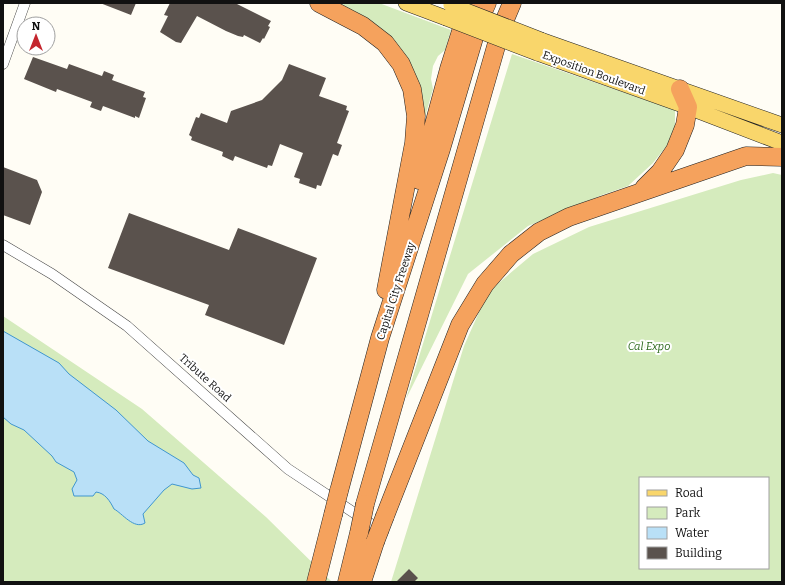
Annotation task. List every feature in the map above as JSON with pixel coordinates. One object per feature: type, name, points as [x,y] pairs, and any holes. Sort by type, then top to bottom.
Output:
[{"type":"highway","points":[[319,3],[363,26],[384,43],[401,64],[408,78],[412,89],[416,116],[414,143],[369,377]]},
{"type":"highway","points":[[380,338],[399,253],[435,119],[470,3]]},
{"type":"highway","name":"Capital City Freeway","points":[[316,582],[380,338],[441,149],[479,21],[487,3]]},
{"type":"highway","points":[[347,582],[365,504],[511,8]]},
{"type":"highway","points":[[641,191],[660,172],[675,150],[685,124],[688,107],[680,89]]},
{"type":"highway","points":[[362,582],[380,538],[385,516],[454,338],[467,311],[485,284],[511,254],[549,227],[569,217],[641,191],[746,156],[782,157]]},
{"type":"main road","name":"Exposition Boulevard","points":[[406,3],[447,9],[688,107],[782,143]]},
{"type":"main road","name":"Exposition Boulevard","points":[[539,46],[680,89],[782,125]]},
{"type":"street","points":[[3,64],[25,3]]},
{"type":"street","name":"Tribute Road","points":[[3,245],[52,274],[127,326],[288,469],[380,538]]},
{"type":"green space","points":[[332,3],[379,3],[451,30],[445,50],[438,56],[433,66],[431,79],[433,89],[419,138],[414,80]]},
{"type":"green space","points":[[512,54],[675,110],[675,127],[668,144],[653,163],[628,186],[602,195],[528,226],[468,274],[406,399]]},
{"type":"green space","name":"Cal Expo","points":[[773,173],[782,175],[782,582],[391,582],[464,346],[488,292],[533,254],[589,227],[741,180]]},
{"type":"green space","points":[[3,316],[142,409],[266,517],[332,582],[3,582]]},
{"type":"water","points":[[3,331],[59,363],[69,374],[116,410],[148,441],[184,463],[193,475],[199,478],[201,488],[192,489],[172,484],[164,490],[143,514],[145,523],[141,525],[132,523],[114,509],[107,498],[102,494],[96,492],[93,496],[74,496],[72,489],[77,480],[74,472],[56,462],[52,456],[24,430],[11,424],[3,417]]},
{"type":"building","points":[[100,3],[136,3],[131,15]]},
{"type":"building","points":[[170,3],[235,3],[271,21],[268,26],[270,27],[264,39],[263,38],[260,43],[244,35],[243,37],[238,36],[226,31],[197,16],[181,43],[176,42],[160,32],[168,16],[164,15]]},
{"type":"building","points":[[33,57],[67,69],[69,64],[102,76],[104,71],[114,75],[112,80],[145,92],[143,97],[146,98],[139,118],[135,116],[135,118],[103,106],[101,111],[90,107],[92,102],[57,89],[56,92],[24,79]]},
{"type":"building","points":[[289,64],[326,78],[319,96],[347,106],[346,110],[349,111],[337,143],[342,145],[338,156],[333,154],[321,186],[317,185],[316,189],[299,183],[300,179],[294,177],[303,153],[280,144],[272,166],[268,165],[267,168],[235,156],[233,161],[222,156],[223,152],[191,140],[192,137],[189,135],[196,117],[199,118],[201,113],[227,123],[231,111],[262,100],[282,80]]},
{"type":"building","points":[[3,167],[37,180],[42,192],[30,225],[3,215]]},
{"type":"building","points":[[129,213],[229,250],[238,228],[317,258],[284,345],[205,315],[209,305],[108,268]]},
{"type":"building","points":[[409,569],[418,578],[414,582],[396,582]]}]
